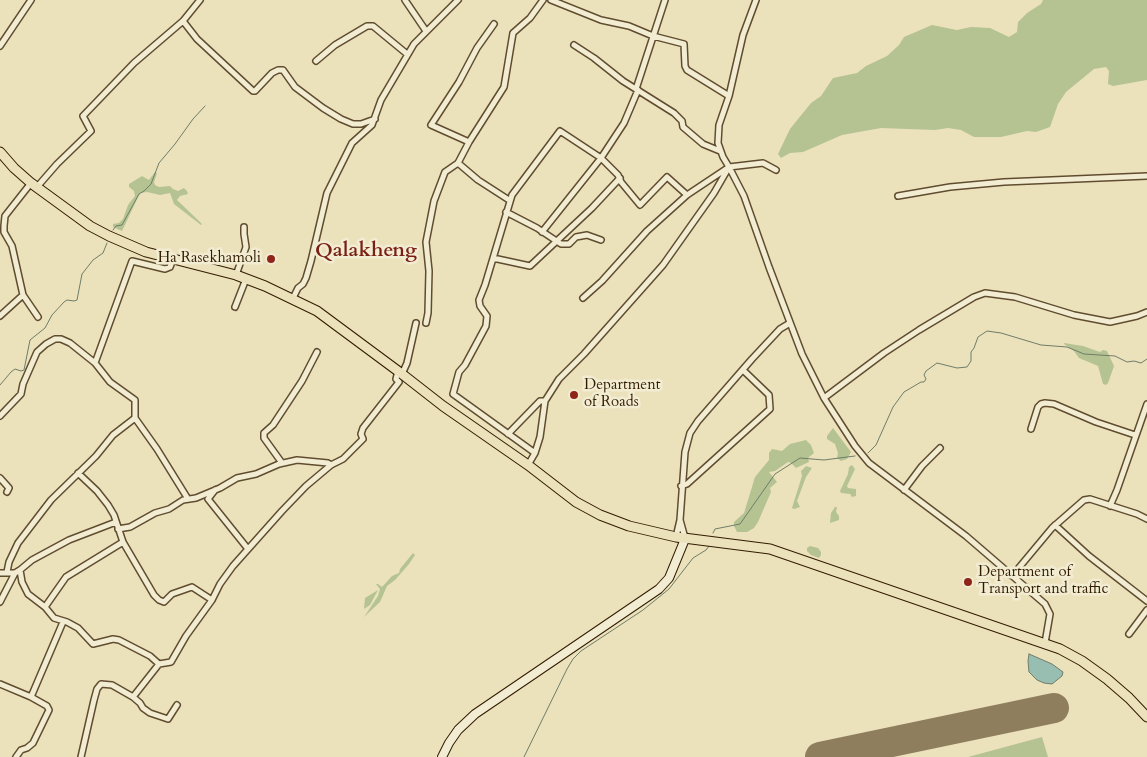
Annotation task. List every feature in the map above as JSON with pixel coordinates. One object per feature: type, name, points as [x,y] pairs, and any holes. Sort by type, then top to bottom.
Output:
[{"type":"main road","points":[[0,152],[14,168],[34,185],[90,226],[146,252],[236,275],[293,298],[323,315],[443,406],[528,465],[576,502],[600,515],[629,526],[681,538],[770,549],[1045,643],[1082,661],[1124,694],[1147,717]]},
{"type":"main road","points":[[442,757],[458,730],[475,714],[659,589],[669,578],[680,552],[681,538]]},
{"type":"street","points":[[0,46],[31,0]]},
{"type":"street","points":[[38,317],[23,295],[12,246],[4,232],[5,216],[34,185],[91,131],[83,116],[134,63],[183,21],[200,0]]},
{"type":"street","points":[[405,0],[426,31]]},
{"type":"street","points":[[293,298],[308,270],[330,186],[348,155],[352,143],[367,130],[375,119],[381,100],[414,44],[458,0]]},
{"type":"street","points":[[426,323],[429,271],[426,242],[434,201],[445,172],[458,163],[504,87],[513,33],[530,18],[543,0]]},
{"type":"street","points":[[551,0],[602,20],[639,29],[653,36],[684,44],[685,66],[687,70],[729,96]]},
{"type":"street","points":[[542,232],[601,158],[624,123],[637,90],[665,0]]},
{"type":"street","points":[[756,0],[743,35],[729,96],[719,126],[718,143],[720,151],[744,196],[802,354],[824,398],[855,446],[869,463],[966,536],[1045,604],[1050,614],[1045,643]]},
{"type":"street","points":[[183,21],[198,39],[253,91],[272,73],[283,70],[295,87],[322,108],[341,119],[353,124],[361,124],[375,119]]},
{"type":"street","points":[[469,142],[431,125],[459,82],[477,48],[494,24]]},
{"type":"street","points":[[316,61],[335,44],[368,26],[373,26],[407,54]]},
{"type":"street","points":[[574,45],[637,90],[674,113],[682,121],[683,127],[703,144],[720,151]]},
{"type":"street","points":[[535,453],[453,394],[459,372],[466,365],[486,326],[487,316],[480,306],[479,300],[486,285],[506,212],[510,204],[509,200],[560,131],[601,158],[620,178],[640,205],[667,177],[688,195]]},
{"type":"street","points":[[458,163],[478,180],[509,200]]},
{"type":"street","points":[[583,298],[602,281],[648,231],[688,195],[730,167],[763,164],[776,170]]},
{"type":"street","points":[[528,465],[535,453],[540,437],[545,401],[559,379],[604,333],[664,265],[730,167]]},
{"type":"street","points":[[898,196],[950,187],[1004,182],[1147,176]]},
{"type":"street","points":[[493,258],[530,266],[592,208],[620,178]]},
{"type":"street","points":[[506,212],[561,244],[569,244],[576,237],[587,235],[601,240]]},
{"type":"street","points":[[236,275],[246,247],[244,227]]},
{"type":"street","points":[[95,363],[132,261],[165,269],[170,267],[173,259]]},
{"type":"street","points":[[235,307],[246,279]]},
{"type":"street","points":[[824,398],[884,353],[919,330],[974,297],[986,293],[1016,297],[1074,315],[1110,322],[1147,312]]},
{"type":"street","points":[[0,316],[23,295]]},
{"type":"street","points":[[133,697],[160,664],[171,662],[186,636],[212,600],[224,578],[248,549],[306,486],[331,465],[343,458],[363,439],[361,434],[363,428],[399,382],[396,379],[407,363],[416,323]]},
{"type":"street","points":[[681,538],[681,486],[685,452],[690,433],[698,421],[780,329],[790,323]]},
{"type":"street","points":[[0,416],[21,394],[23,384],[37,352],[46,344],[61,339],[70,343],[95,363],[110,382],[135,400],[135,418],[188,499]]},
{"type":"street","points":[[282,463],[264,438],[264,432],[268,431],[273,425],[302,381],[318,352]]},
{"type":"street","points":[[681,486],[687,484],[770,409],[769,396],[744,370]]},
{"type":"street","points":[[508,434],[540,401],[545,401]]},
{"type":"street","points":[[1031,429],[1038,407],[1045,403],[1054,404],[1096,422],[1135,435]]},
{"type":"street","points":[[1110,506],[1147,404]]},
{"type":"street","points":[[8,572],[9,562],[18,543],[51,500],[96,456],[113,435],[135,418]]},
{"type":"street","points":[[904,490],[922,466],[940,448]]},
{"type":"street","points":[[118,529],[130,527],[154,513],[163,511],[183,500],[196,498],[215,490],[237,478],[256,474],[282,463],[297,460],[328,463],[331,465]]},
{"type":"street","points":[[78,473],[97,491],[108,505],[123,542],[154,595],[162,602],[172,594],[192,587],[212,600]]},
{"type":"street","points":[[0,478],[9,488],[7,492]]},
{"type":"street","points":[[215,490],[208,499],[248,549]]},
{"type":"street","points":[[1012,576],[1055,525],[1084,500],[1090,499],[1147,519]]},
{"type":"street","points":[[680,520],[681,538]]},
{"type":"street","points":[[0,602],[17,572],[32,560],[69,540],[116,522]]},
{"type":"street","points":[[1055,525],[1089,556],[1147,601]]},
{"type":"street","points":[[44,608],[66,577],[123,542]]},
{"type":"street","points":[[0,573],[17,572]]},
{"type":"street","points":[[17,572],[28,594],[54,618],[78,628],[93,644],[113,639],[119,640],[150,656],[160,664]]},
{"type":"street","points":[[1130,634],[1147,610]]},
{"type":"street","points":[[31,697],[64,622]]},
{"type":"street","points":[[0,684],[31,697],[47,706],[49,710],[34,743],[22,750],[16,757]]},
{"type":"street","points":[[81,757],[99,686],[112,685],[133,697],[150,713],[168,719],[177,705]]},
{"type":"green space","points":[[1043,0],[1147,0],[1147,80],[1113,86],[1108,84],[1109,71],[1106,67],[1094,69],[1066,92],[1058,104],[1050,127],[1036,132],[1027,131],[1001,137],[974,137],[961,130],[948,128],[935,130],[881,128],[842,135],[803,152],[790,153],[781,158],[778,154],[790,129],[811,103],[821,96],[833,78],[857,73],[866,66],[887,56],[899,45],[904,37],[932,25],[957,30],[971,27],[990,28],[1009,37],[1017,32],[1018,22],[1027,13],[1041,4]]},
{"type":"green space","points":[[155,172],[157,173],[155,185],[159,187],[170,186],[178,191],[184,188],[187,191],[188,194],[180,196],[177,200],[201,225],[174,204],[170,193],[160,195],[147,192],[140,193],[122,231],[113,227],[113,224],[119,223],[123,219],[128,205],[135,196],[129,184],[142,176],[149,180]]},
{"type":"green space","points":[[1064,343],[1083,346],[1100,352],[1103,350],[1107,351],[1114,366],[1108,383],[1106,385],[1103,384],[1098,366],[1079,358]]},
{"type":"green space","points":[[833,428],[851,452],[847,459],[841,461],[837,458],[838,453],[835,444],[827,439]]},
{"type":"green space","points":[[806,440],[811,445],[814,453],[808,458],[809,462],[796,468],[788,462],[775,471],[769,472],[777,482],[770,488],[771,492],[758,522],[754,528],[747,532],[737,532],[734,522],[744,513],[755,477],[769,460],[769,453],[772,449],[782,451],[790,444]]},
{"type":"green space","points":[[852,465],[855,469],[847,486],[848,488],[856,489],[856,496],[852,497],[850,494],[841,493],[840,491],[848,474],[849,467]]},
{"type":"green space","points":[[806,466],[812,468],[806,477],[797,501],[800,507],[794,509],[792,508],[802,476],[801,471]]},
{"type":"green space","points":[[837,507],[836,512],[839,520],[830,523],[831,513]]},
{"type":"green space","points":[[810,546],[818,548],[821,552],[819,558],[807,551],[807,548]]},
{"type":"green space","points":[[413,553],[415,555],[409,564],[387,586],[380,602],[364,617],[378,596],[380,589],[376,584],[382,587],[392,576],[399,573]]},
{"type":"green space","points":[[378,590],[370,605],[364,609],[365,598]]},
{"type":"green space","points":[[1042,737],[1048,757],[968,757]]},
{"type":"water","points":[[1029,654],[1052,664],[1063,672],[1062,676],[1052,684],[1037,680],[1029,672]]},
{"type":"waterway","points":[[113,230],[116,226],[122,225],[139,194],[151,184],[159,163],[205,106]]},
{"type":"waterway","points":[[0,385],[15,369],[24,370],[30,340],[45,328],[52,315],[67,300],[77,300],[82,274],[93,260],[103,253],[107,243]]},
{"type":"waterway","points":[[868,453],[876,445],[893,407],[904,392],[924,382],[926,371],[937,363],[957,368],[967,367],[971,361],[971,352],[978,337],[987,331],[1001,333],[1041,345],[1067,347],[1084,354],[1115,356],[1127,362],[1141,363],[1147,359]]},
{"type":"waterway","points":[[713,533],[715,529],[740,524],[775,474],[800,458],[824,460],[855,456]]},
{"type":"waterway","points":[[524,757],[573,659],[581,651],[643,610],[669,589],[693,558],[709,546]]},
{"type":"runway","points":[[820,757],[1054,708]]},
{"type":"place","name":"Ha Rasekhamoli","points":[[271,259]]},
{"type":"place","name":"Department of Roads","points":[[574,395]]},
{"type":"place","name":"Department of Transport and traffic","points":[[968,582]]},
{"type":"district","name":"Qalakheng","points":[[366,251]]}]
